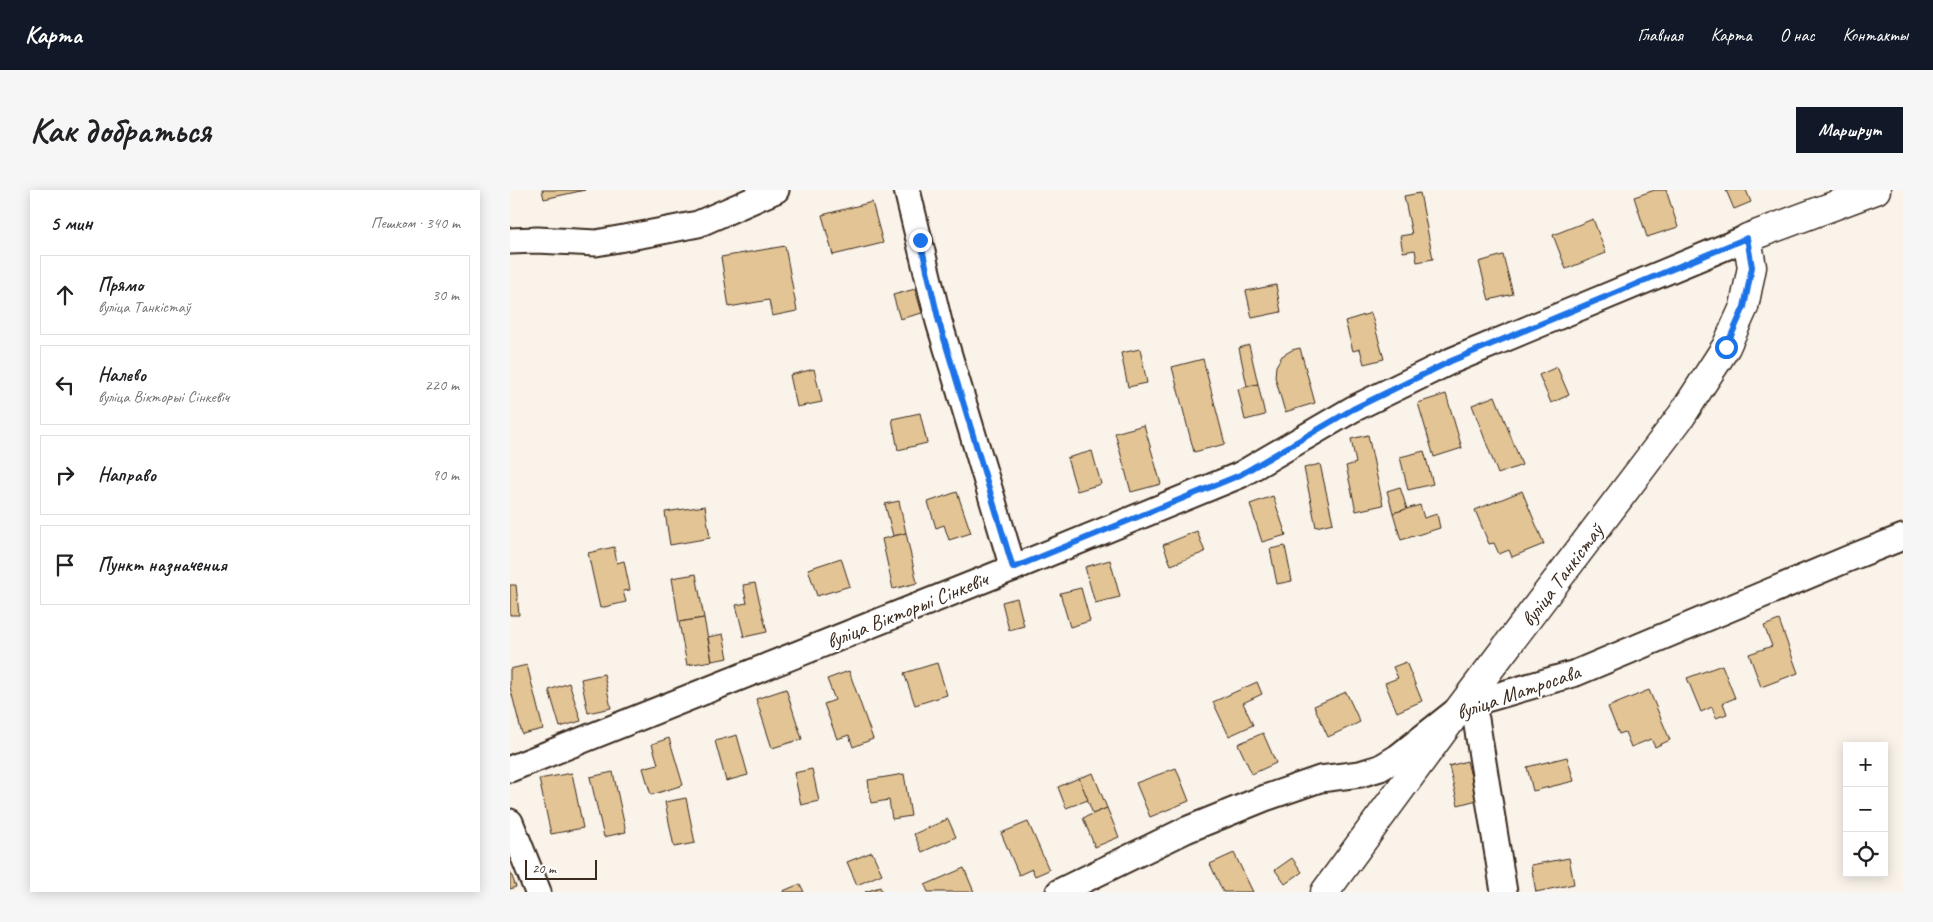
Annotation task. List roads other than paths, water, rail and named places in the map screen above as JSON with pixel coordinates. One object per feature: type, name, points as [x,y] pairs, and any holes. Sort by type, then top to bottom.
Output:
[{"type":"street","points":[[510,241],[537,240],[596,243],[652,233],[698,224],[776,190]]},
{"type":"street","points":[[907,190],[939,322],[1013,568]]},
{"type":"street","name":"вуліца Вікторыі Сінкевіч","points":[[510,769],[1240,475],[1353,409],[1451,361],[1747,238],[1876,190]]},
{"type":"street","name":"вуліца Танкістаў","points":[[1325,892],[1460,708],[1682,415],[1726,347],[1744,307],[1752,267],[1747,238]]},
{"type":"street","name":"вуліца Матросава","points":[[1059,892],[1186,830],[1265,798],[1320,779],[1360,774],[1380,768],[1398,757],[1460,708],[1576,673],[1903,537]]},
{"type":"street","points":[[1460,708],[1471,712],[1476,719],[1504,892]]},
{"type":"street","points":[[510,822],[538,892]]}]
